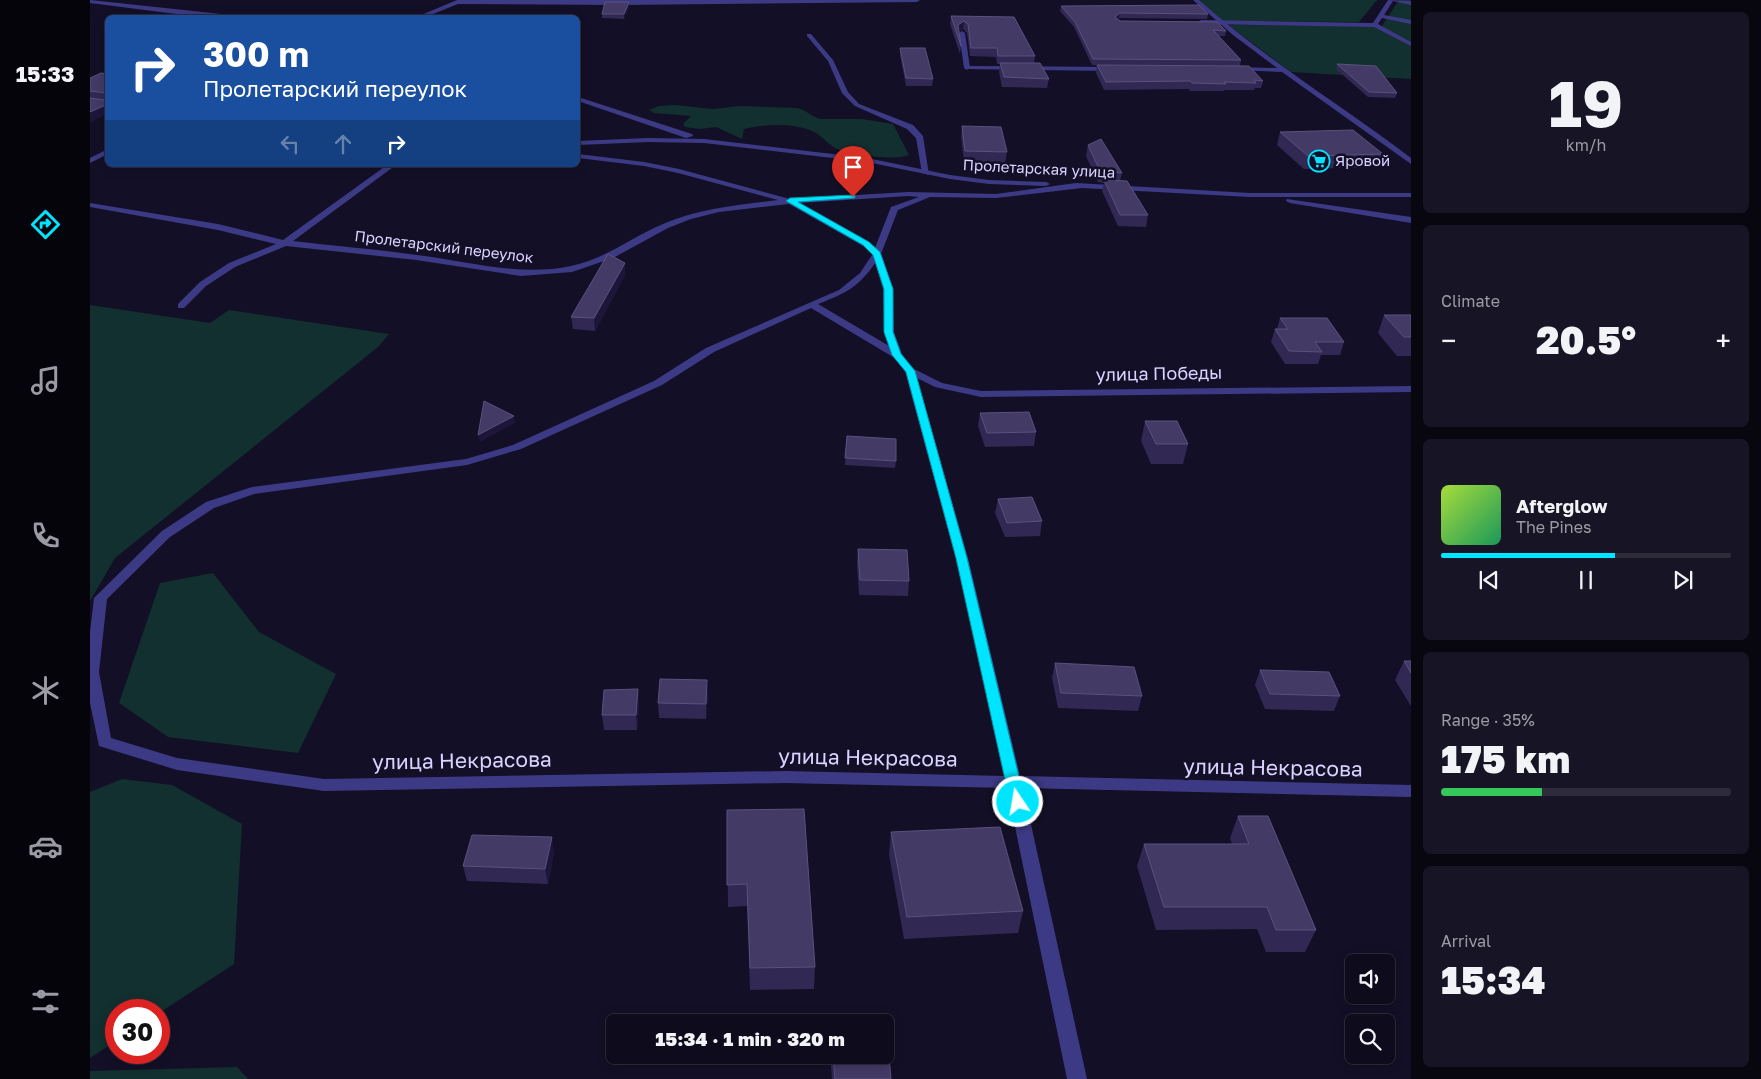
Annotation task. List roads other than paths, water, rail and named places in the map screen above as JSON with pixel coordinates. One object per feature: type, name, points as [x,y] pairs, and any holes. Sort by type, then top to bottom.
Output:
[{"type":"street","points":[[424,15],[459,1],[917,0]]},
{"type":"street","points":[[1196,0],[1220,22],[1280,70],[1361,123],[1411,162]]},
{"type":"street","points":[[1375,25],[1393,0],[1411,3]]},
{"type":"street","points":[[90,1],[206,15]]},
{"type":"street","points":[[1380,16],[1411,22]]},
{"type":"street","points":[[1193,22],[1375,25],[1411,44]]},
{"type":"street","points":[[962,33],[967,68],[1124,69]]},
{"type":"street","points":[[809,35],[831,60],[845,93],[857,105],[910,127],[920,138],[926,173]]},
{"type":"street","points":[[1232,69],[1280,70]]},
{"type":"street","points":[[580,100],[704,141]]},
{"type":"street","name":"Пролетарская улица","points":[[580,143],[648,140],[704,141],[867,160],[926,173],[989,182],[1085,185],[1250,195],[1411,195]]},
{"type":"street","points":[[90,161],[105,153]]},
{"type":"street","points":[[580,156],[644,164],[679,171],[790,201],[866,244],[877,254],[888,289],[889,332],[897,355],[910,371],[962,558],[1014,783],[1078,1079]]},
{"type":"street","points":[[181,306],[203,284],[232,265],[285,243],[389,167]]},
{"type":"street","name":"Пролетарский переулок","points":[[90,205],[218,227],[285,243],[416,257],[521,273],[572,270],[610,256],[666,226],[688,217],[719,210],[790,201],[908,194],[996,196],[1085,185]]},
{"type":"street","points":[[811,304],[842,292],[863,275],[877,254],[894,209],[932,194]]},
{"type":"street","points":[[1250,195],[1411,220]]},
{"type":"street","points":[[811,304],[897,355]]},
{"type":"street","name":"улица Некрасова","points":[[811,304],[710,350],[658,383],[517,447],[467,462],[252,491],[210,505],[166,534],[101,598],[92,672],[104,742],[176,764],[324,785],[784,777],[1411,791]]},
{"type":"street","name":"улица Победы","points":[[910,371],[939,385],[981,394],[1411,390]]},
{"type":"place","name":"Яровой","points":[[1319,161]]}]
